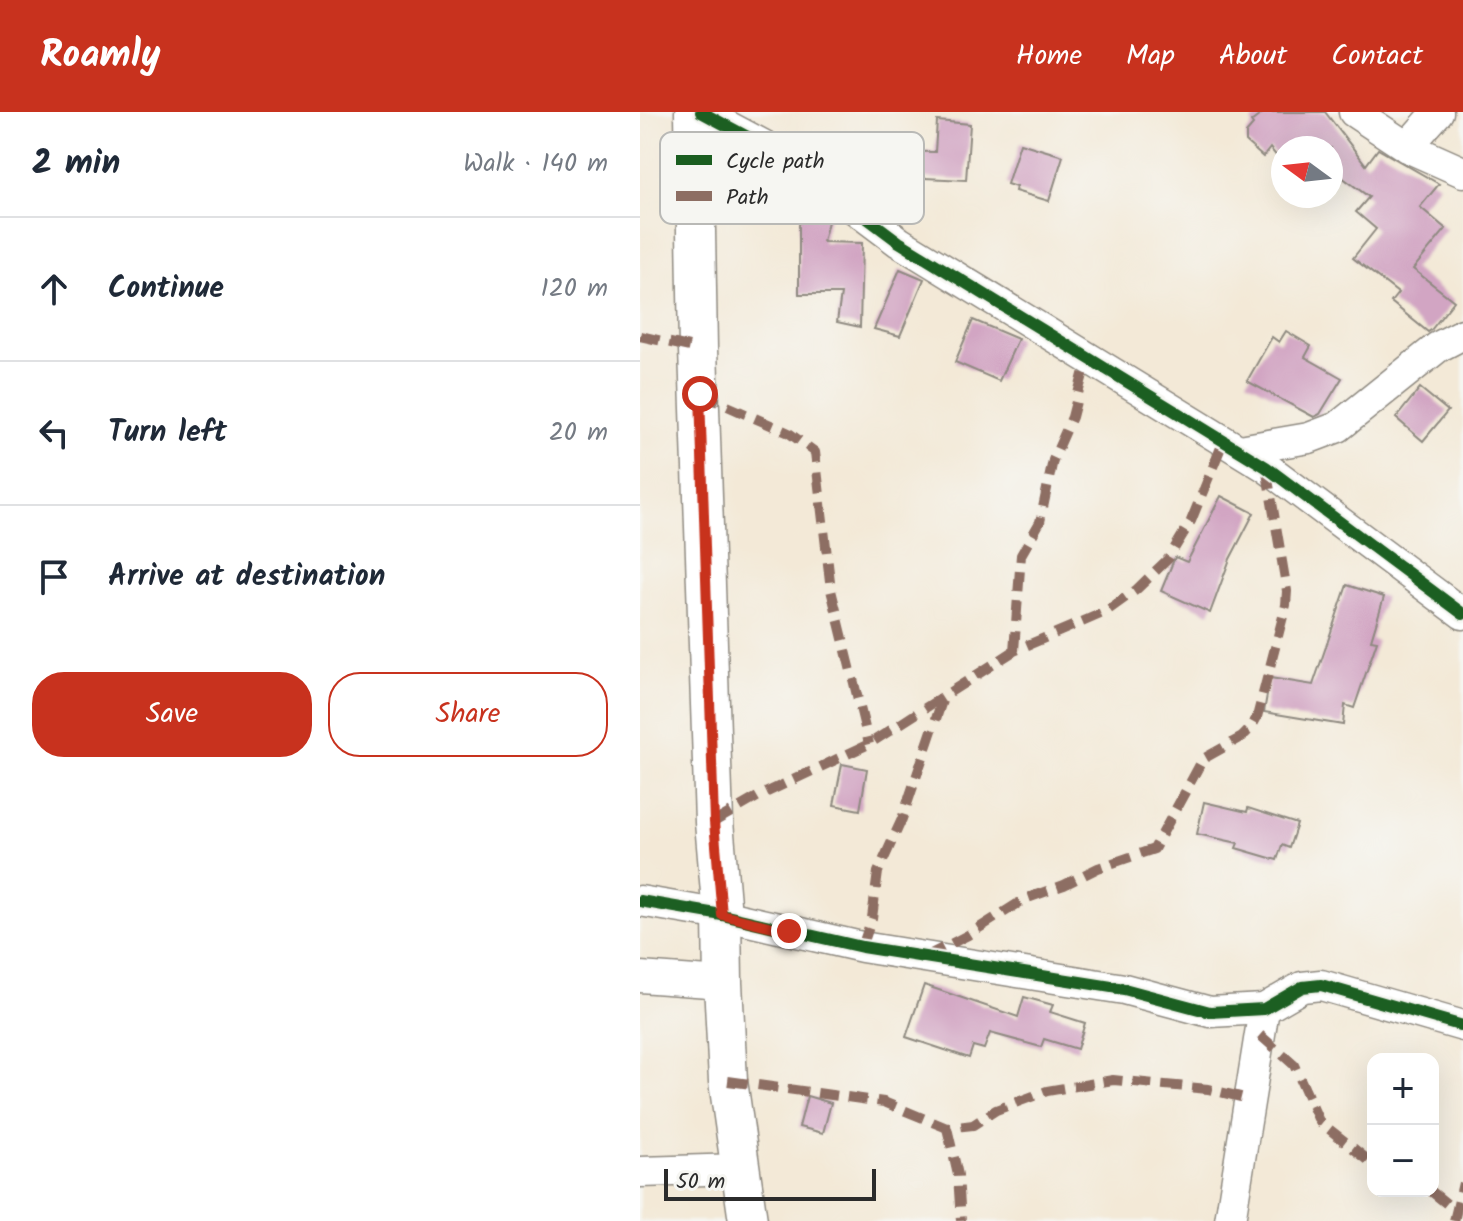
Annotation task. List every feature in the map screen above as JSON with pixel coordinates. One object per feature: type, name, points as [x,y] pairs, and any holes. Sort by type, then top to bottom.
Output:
[{"type":"main road","points":[[694,112],[694,132]]},
{"type":"main road","points":[[696,224],[714,822],[722,915],[728,1081],[748,1221]]},
{"type":"street","points":[[701,112],[738,132]]},
{"type":"street","points":[[1354,112],[1407,147],[1463,172]]},
{"type":"street","points":[[1407,147],[1438,112]]},
{"type":"street","points":[[875,224],[899,242],[1240,450],[1336,517],[1378,553],[1463,614]]},
{"type":"street","points":[[1240,450],[1309,438],[1338,427],[1438,347],[1463,334]]},
{"type":"street","points":[[640,901],[722,915],[862,947],[1124,989],[1210,1012],[1264,1009],[1302,987],[1321,985],[1463,1026]]},
{"type":"street","points":[[640,977],[723,983]]},
{"type":"street","points":[[1230,1221],[1264,1009]]},
{"type":"street","points":[[640,1172],[741,1169]]},
{"type":"building","points":[[1264,112],[1325,112],[1366,165],[1378,149],[1439,184],[1420,207],[1446,229],[1413,269],[1454,301],[1431,330],[1428,332],[1391,302],[1398,293],[1353,258],[1376,229],[1356,212],[1369,197],[1343,178],[1343,136],[1271,136],[1271,149],[1263,157],[1246,142],[1246,133],[1253,125],[1251,122]]},
{"type":"building","points":[[937,121],[970,124],[966,180],[924,178],[924,152],[935,152]]},
{"type":"building","points":[[1020,143],[1063,156],[1049,201],[1015,191],[1016,187],[1007,184]]},
{"type":"building","points":[[827,224],[823,242],[862,243],[860,327],[837,322],[841,294],[799,294],[799,225]]},
{"type":"building","points":[[900,269],[924,279],[900,336],[874,329]]},
{"type":"building","points":[[973,320],[1018,339],[999,381],[955,362]]},
{"type":"building","points":[[1286,331],[1311,346],[1305,357],[1342,378],[1320,414],[1314,417],[1247,381],[1272,337],[1279,342]]},
{"type":"building","points":[[1420,388],[1448,411],[1423,441],[1396,418]]},
{"type":"building","points":[[1221,496],[1254,513],[1230,559],[1210,613],[1161,591],[1175,557],[1187,562]]},
{"type":"building","points":[[1347,585],[1384,597],[1371,640],[1377,641],[1354,708],[1345,705],[1343,725],[1264,712],[1270,678],[1313,685]]},
{"type":"building","points":[[842,764],[867,769],[860,810],[834,805]]},
{"type":"building","points":[[1204,802],[1247,812],[1248,808],[1297,824],[1289,848],[1282,845],[1277,860],[1236,848],[1238,843],[1197,834]]},
{"type":"building","points":[[924,985],[1018,1017],[1024,997],[1053,1005],[1050,1012],[1085,1023],[1077,1049],[1044,1039],[1041,1047],[990,1033],[984,1049],[973,1046],[969,1058],[906,1037]]},
{"type":"building","points":[[807,1096],[831,1103],[823,1133],[799,1127]]},
{"type":"marked path","points":[[640,336],[698,349]]},
{"type":"marked path","points":[[1014,651],[1021,555],[1040,522],[1053,460],[1072,417],[1088,355]]},
{"type":"marked path","points":[[700,394],[789,433],[815,452],[831,590],[869,744]]},
{"type":"marked path","points":[[714,822],[759,796],[869,744],[1014,651],[1105,612],[1136,590],[1168,559],[1191,521],[1224,440]]},
{"type":"marked path","points":[[925,957],[968,935],[1025,899],[1098,868],[1154,849],[1203,759],[1242,737],[1251,728],[1257,717],[1287,591],[1266,467]]},
{"type":"marked path","points":[[862,947],[872,918],[878,872],[902,819],[943,698]]},
{"type":"marked path","points":[[1260,1035],[1294,1065],[1319,1121],[1367,1159]]},
{"type":"marked path","points":[[728,1081],[884,1102],[947,1128],[973,1125],[996,1110],[1047,1091],[1113,1080],[1208,1089],[1249,1099]]},
{"type":"marked path","points":[[947,1128],[958,1175],[961,1221]]},
{"type":"marked path","points":[[1454,1221],[1463,1183]]},
{"type":"marked path","points":[[1438,1197],[1457,1212]]},
{"type":"cycle path","points":[[701,112],[738,132]]},
{"type":"cycle path","points":[[875,224],[899,242],[1266,467],[1463,614]]},
{"type":"cycle path","points":[[640,901],[722,915],[862,947],[1124,989],[1210,1012],[1264,1009],[1302,987],[1321,985],[1463,1026]]},
{"type":"route","points":[[700,394],[714,822],[722,915],[789,931]]}]
